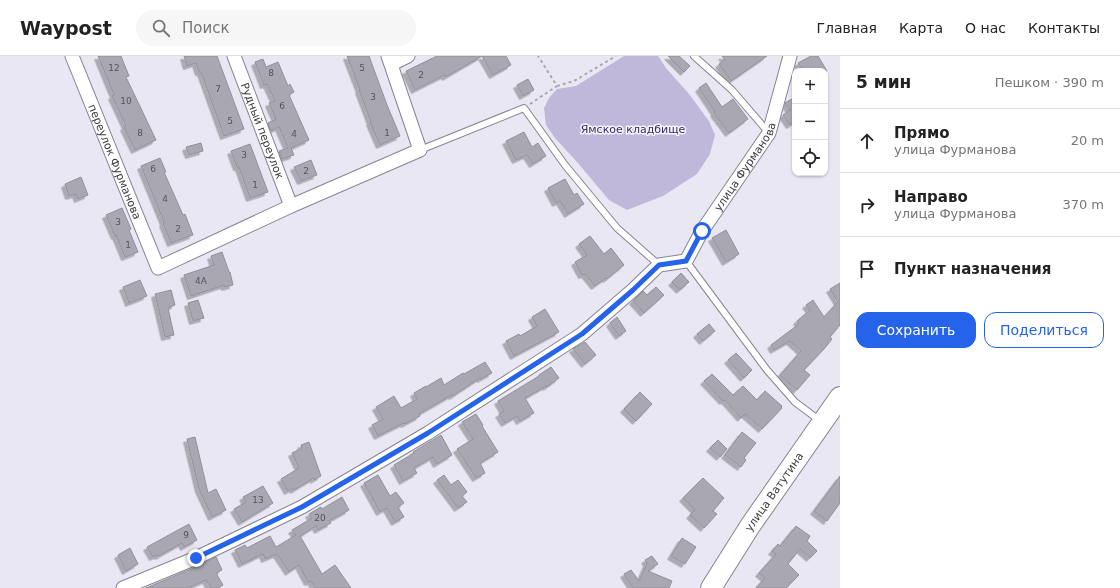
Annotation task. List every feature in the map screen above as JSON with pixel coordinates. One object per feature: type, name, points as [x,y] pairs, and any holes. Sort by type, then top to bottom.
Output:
[{"type":"main road","name":"улица Ватутина","points":[[711,588],[750,526],[840,398]]},
{"type":"street","name":"переулок Фурманова","points":[[72,56],[158,268],[291,206]]},
{"type":"street","name":"Рудный переулок","points":[[234,56],[291,206]]},
{"type":"street","points":[[291,206],[420,150],[390,60],[408,56]]},
{"type":"street","name":"улица Фурманова","points":[[686,261],[702,231],[769,133],[790,56]]},
{"type":"street","points":[[123,588],[196,558],[302,507],[428,433],[582,334],[633,290],[659,265],[686,261]]},
{"type":"lane","points":[[694,56],[732,90],[769,133]]},
{"type":"lane","points":[[420,150],[524,108],[565,165],[617,228],[659,265]]},
{"type":"lane","points":[[686,261],[767,370],[796,402],[822,423]]},
{"type":"path","points":[[538,56],[557,86]]},
{"type":"path","points":[[524,108],[557,86],[574,81],[616,56]]},
{"type":"green space","name":"Ямское кладбище","points":[[624,56],[658,56],[709,121],[715,135],[710,154],[697,174],[663,196],[627,210],[609,200],[555,138],[546,125],[544,108],[549,98],[557,89],[576,86]]},
{"type":"building","points":[[98,56],[121,56],[129,76],[126,77],[156,140],[135,150],[124,127],[126,126],[112,96],[114,95]]},
{"type":"building","points":[[184,56],[217,56],[244,129],[224,136],[201,72],[199,72],[196,63],[187,66]]},
{"type":"building","points":[[347,56],[369,56],[400,136],[380,145],[370,122]]},
{"type":"building","points":[[437,56],[482,56],[446,77],[445,75],[415,90],[406,71]]},
{"type":"building","points":[[482,56],[506,56],[511,65],[493,75]]},
{"type":"building","points":[[668,56],[679,56],[690,66],[684,72]]},
{"type":"building","points":[[722,56],[767,56],[731,81],[719,64],[725,60]]},
{"type":"building","points":[[811,56],[818,56],[825,68],[801,68],[798,63]]},
{"type":"building","points":[[263,59],[266,67],[278,62],[288,86],[290,84],[294,92],[289,95],[309,140],[291,148],[294,155],[282,159],[279,151],[288,148],[279,127],[271,131],[268,123],[276,119],[269,103],[275,101],[267,84],[264,85],[255,62]]},
{"type":"building","points":[[528,79],[534,90],[523,96],[517,85]]},
{"type":"building","points":[[706,83],[722,107],[733,99],[748,119],[729,133],[714,113],[715,112],[699,88]]},
{"type":"building","points":[[792,99],[792,124],[790,125],[783,115],[790,110],[785,103]]},
{"type":"building","points":[[524,132],[532,147],[538,143],[546,156],[533,164],[527,155],[516,160],[506,141]]},
{"type":"building","points":[[201,143],[203,151],[189,155],[186,147]]},
{"type":"building","points":[[250,144],[268,192],[250,198],[239,167],[237,167],[231,151]]},
{"type":"building","points":[[160,158],[166,172],[164,172],[183,215],[185,214],[193,235],[171,243],[141,166]]},
{"type":"building","points":[[311,160],[317,175],[301,181],[294,167]]},
{"type":"building","points":[[81,177],[88,195],[78,199],[76,194],[69,196],[65,184]]},
{"type":"building","points":[[565,179],[574,195],[577,193],[584,204],[568,214],[560,201],[556,203],[548,188]]},
{"type":"building","points":[[122,208],[131,229],[129,230],[138,252],[125,257],[106,215]]},
{"type":"building","points":[[726,230],[739,254],[726,262],[712,238]]},
{"type":"building","points":[[590,236],[604,254],[611,248],[624,265],[607,279],[606,278],[595,286],[585,274],[582,275],[575,262],[587,255],[579,244]]},
{"type":"building","points":[[222,252],[230,272],[233,285],[225,287],[224,285],[191,296],[184,275],[214,265],[211,256]]},
{"type":"building","points":[[681,273],[689,282],[680,290],[672,282]]},
{"type":"building","points":[[140,280],[147,296],[129,303],[123,287]]},
{"type":"building","points":[[840,283],[840,325],[830,337],[832,339],[824,349],[804,370],[810,375],[797,390],[780,375],[801,351],[790,341],[774,350],[771,345],[799,324],[797,321],[810,310],[806,305],[813,300],[824,317],[838,302],[830,289]]},
{"type":"building","points":[[656,287],[664,295],[644,313],[633,301],[643,291],[647,295]]},
{"type":"building","points":[[171,290],[175,305],[168,308],[174,335],[165,337],[155,294]]},
{"type":"building","points":[[198,300],[204,318],[193,321],[188,303]]},
{"type":"building","points":[[545,309],[559,332],[514,356],[506,341],[519,334],[520,336],[537,326],[532,317]]},
{"type":"building","points":[[617,317],[626,331],[619,336],[610,323]]},
{"type":"building","points":[[709,324],[715,331],[703,341],[697,334]]},
{"type":"building","points":[[585,342],[596,355],[585,364],[573,349]]},
{"type":"building","points":[[736,353],[752,370],[744,378],[728,360]]},
{"type":"building","points":[[485,362],[492,373],[481,379],[480,378],[453,396],[452,395],[419,414],[420,416],[378,436],[372,425],[383,419],[376,407],[394,396],[401,408],[417,399],[414,393],[426,386],[441,378],[444,385]]},
{"type":"building","points":[[551,367],[559,378],[547,387],[546,386],[525,398],[534,413],[520,421],[517,416],[505,423],[499,414],[504,411],[498,401]]},
{"type":"building","points":[[712,374],[733,395],[743,386],[757,400],[765,391],[782,406],[782,408],[762,429],[745,414],[741,418],[725,400],[723,401],[704,381]]},
{"type":"building","points":[[640,392],[652,404],[636,421],[624,409]]},
{"type":"building","points":[[476,414],[498,452],[480,463],[485,473],[476,478],[457,449],[473,439],[462,422]]},
{"type":"building","points":[[742,432],[756,443],[744,458],[746,460],[741,467],[725,455]]},
{"type":"building","points":[[441,435],[452,455],[437,464],[433,457],[414,468],[417,473],[403,481],[394,465]]},
{"type":"building","points":[[195,437],[208,493],[216,489],[226,510],[212,517],[199,489],[187,439]]},
{"type":"building","points":[[718,440],[727,449],[720,457],[710,448]]},
{"type":"building","points":[[309,442],[321,476],[314,480],[314,478],[294,490],[293,488],[288,491],[281,479],[299,468],[292,453],[302,448],[301,445]]},
{"type":"building","points":[[378,475],[390,496],[396,492],[404,503],[398,507],[404,517],[395,522],[387,508],[380,512],[364,483]]},
{"type":"building","points":[[444,475],[451,485],[458,480],[467,492],[462,496],[467,502],[458,508],[437,480]]},
{"type":"building","points":[[840,476],[840,503],[827,521],[814,511]]},
{"type":"building","points":[[703,478],[724,498],[713,511],[717,514],[704,528],[690,515],[695,510],[683,498]]},
{"type":"building","points":[[263,486],[273,503],[242,522],[234,509],[246,502],[243,497]]},
{"type":"building","points":[[342,497],[349,510],[329,521],[331,523],[318,530],[316,526],[300,536],[322,574],[335,565],[351,588],[316,588],[311,581],[308,582],[299,565],[289,572],[277,554],[265,559],[263,554],[242,564],[235,550],[245,545],[247,548],[270,536],[276,547],[296,535],[292,530],[312,518],[309,514],[321,507],[322,509]]},
{"type":"building","points":[[189,524],[197,540],[184,547],[182,543],[159,556],[153,557],[147,547]]},
{"type":"building","points":[[796,526],[810,536],[807,541],[817,551],[810,558],[800,549],[788,564],[799,575],[786,588],[756,588],[765,578],[759,573],[776,554],[772,551],[778,544],[780,546]]},
{"type":"building","points":[[682,538],[696,547],[685,564],[671,556]]},
{"type":"building","points":[[130,548],[138,564],[126,571],[118,555]]},
{"type":"building","points":[[652,556],[658,564],[648,571],[672,581],[669,588],[633,588],[624,574],[631,570],[639,581],[647,563],[645,560]]},
{"type":"building","points":[[216,557],[222,570],[216,573],[223,585],[218,588],[211,588],[206,580],[188,588],[146,588],[198,566]]},
{"type":"route","points":[[196,558],[302,507],[428,433],[582,334],[633,290],[659,265],[686,261],[702,231]]}]
